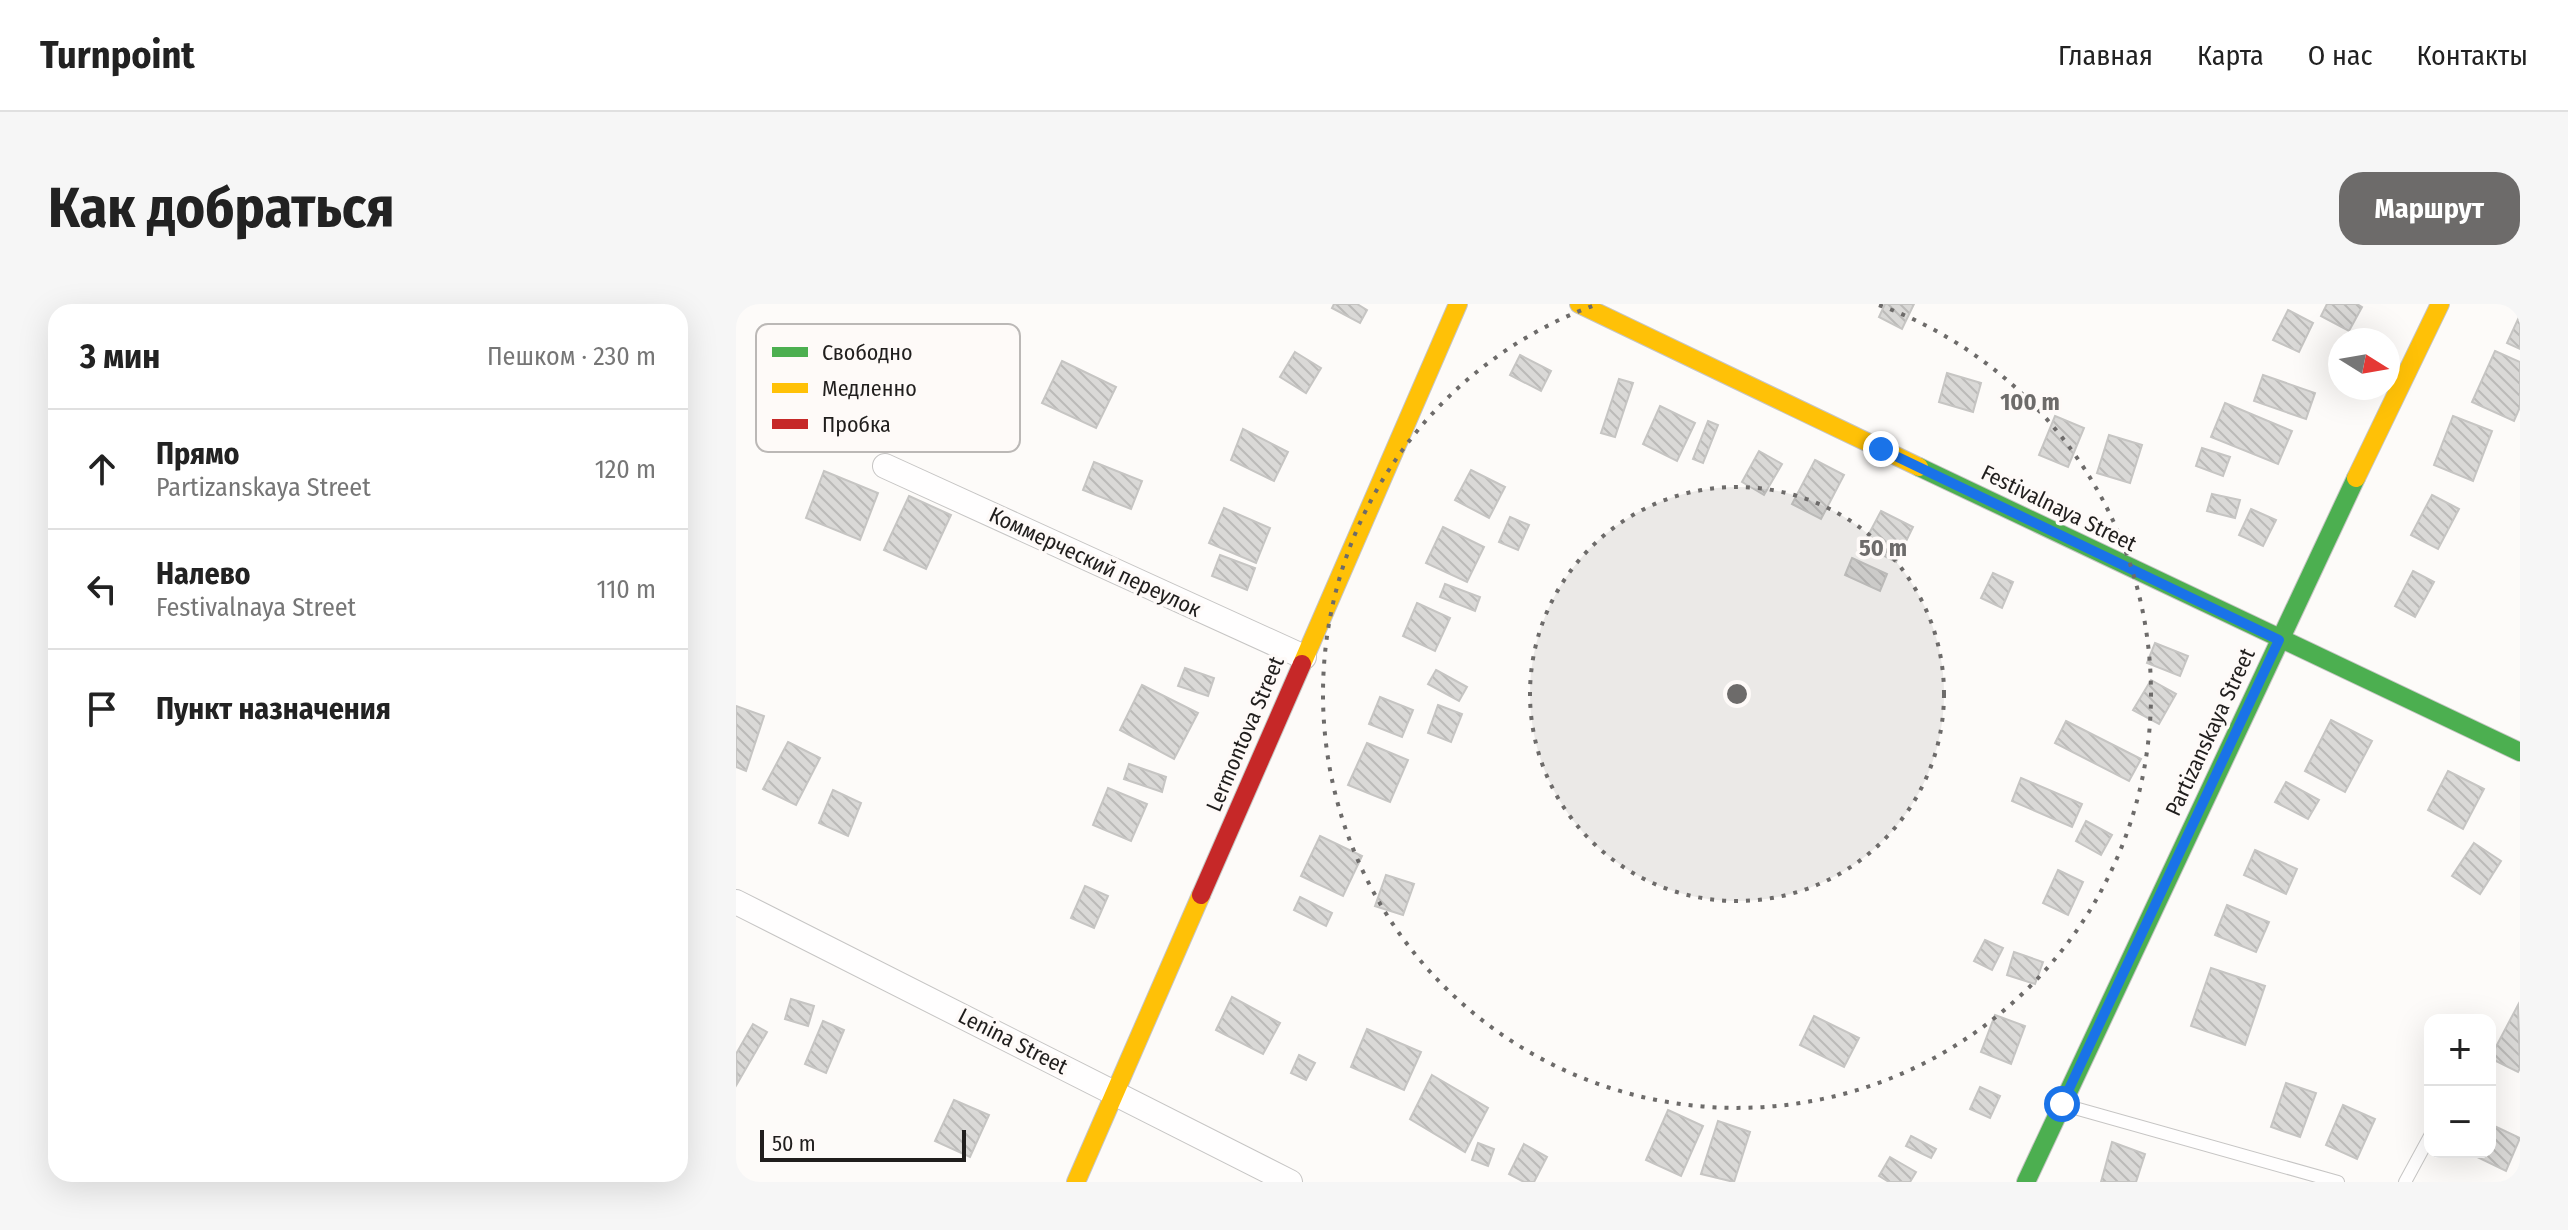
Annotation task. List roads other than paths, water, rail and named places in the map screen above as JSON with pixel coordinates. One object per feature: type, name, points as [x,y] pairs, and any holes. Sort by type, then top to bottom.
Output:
[{"type":"street","name":"Lermontova Street","points":[[1076,1182],[1458,304]]},
{"type":"street","name":"Festivalnaya Street","points":[[1579,304],[2279,640],[2520,752]]},
{"type":"street","name":"Partizanskaya Street","points":[[2026,1182],[2440,304]]},
{"type":"street","name":"Коммерческий переулок","points":[[885,466],[1304,657]]},
{"type":"street","name":"Lenina Street","points":[[736,902],[1290,1182]]},
{"type":"lane","points":[[2062,1104],[2338,1182]]},
{"type":"lane","points":[[2405,1182],[2424,1147]]}]
